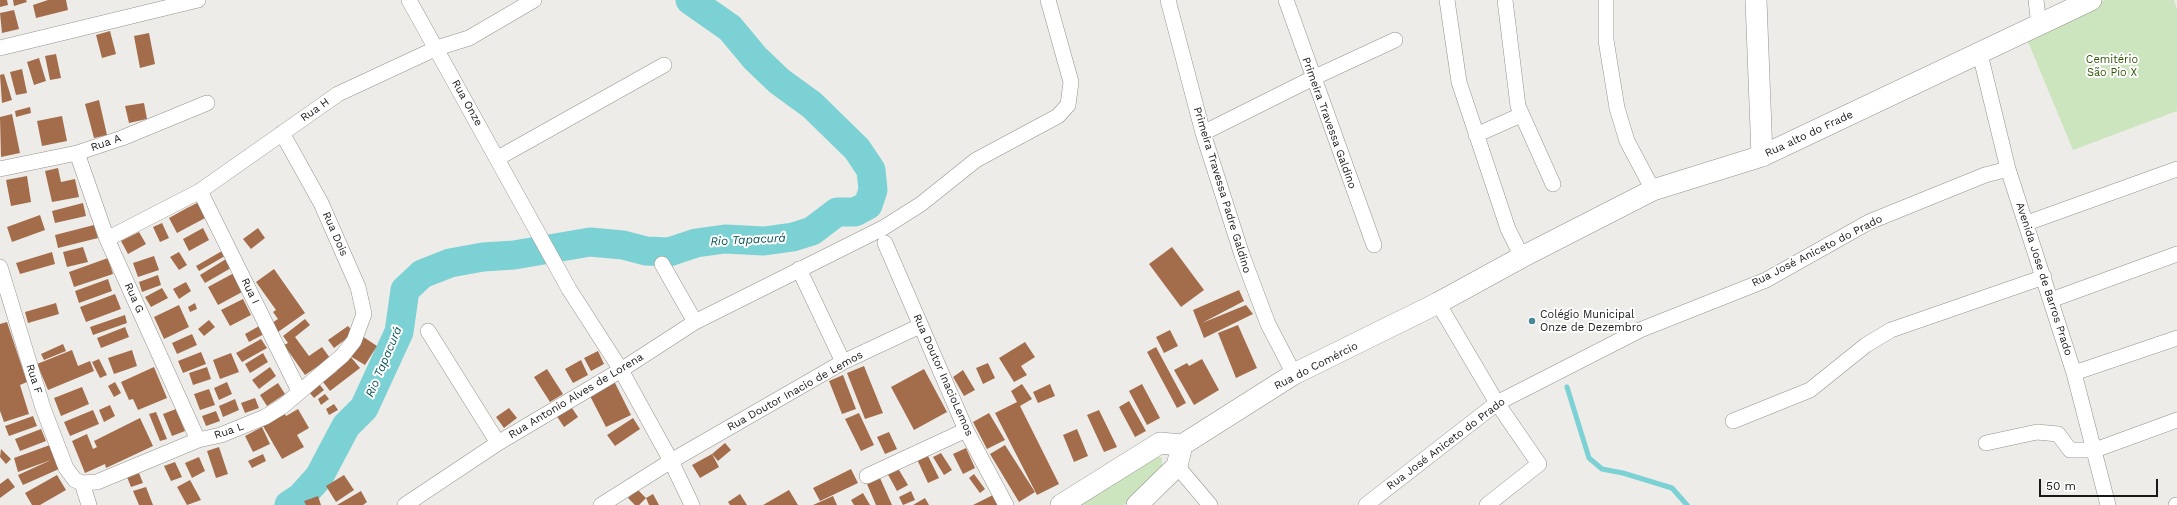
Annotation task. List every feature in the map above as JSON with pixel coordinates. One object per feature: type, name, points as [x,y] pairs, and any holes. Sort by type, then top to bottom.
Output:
[{"type":"main road","points":[[1756,0],[1762,156]]},
{"type":"main road","name":"Rua alto do Frade","points":[[1522,257],[1653,190],[1762,156],[1980,54],[2091,0]]},
{"type":"main road","name":"Rua do Comércio","points":[[1182,445],[1294,374],[1438,304],[1522,257]]},
{"type":"main road","points":[[1060,505],[1160,443],[1182,445],[1177,466],[1137,505]]},
{"type":"street","points":[[0,48],[198,0]]},
{"type":"street","name":"Rua Onze","points":[[409,0],[437,48],[556,265],[621,370]]},
{"type":"street","name":"Rua H","points":[[107,239],[200,191],[338,94],[437,48],[469,38],[534,0]]},
{"type":"street","points":[[843,362],[799,269],[883,228],[908,213],[976,160],[1058,116],[1064,110],[1070,98],[1071,82],[1048,0]]},
{"type":"street","name":"Primeira Travessa Padre Galdino","points":[[1168,0],[1203,133],[1253,287],[1268,324],[1294,374]]},
{"type":"street","name":"Primeira Travessa Galdino","points":[[1286,0],[1374,245]]},
{"type":"street","points":[[1446,0],[1459,82],[1508,229],[1522,257]]},
{"type":"street","points":[[1505,0],[1516,96],[1521,115],[1553,184]]},
{"type":"street","points":[[1606,0],[1606,40],[1617,108],[1627,141],[1653,190]]},
{"type":"street","points":[[2036,0],[2039,26]]},
{"type":"street","points":[[1203,133],[1313,78],[1395,40]]},
{"type":"street","name":"Avenida Jose de Barros Prado","points":[[1980,54],[2008,169],[2027,223],[2074,373],[2108,505]]},
{"type":"street","points":[[498,158],[664,65]]},
{"type":"street","name":"Rua A","points":[[0,169],[77,153],[122,138],[207,103]]},
{"type":"street","points":[[1476,135],[1521,115]]},
{"type":"street","name":"Rua Dois","points":[[282,133],[321,203],[358,287],[364,314],[354,341]]},
{"type":"street","name":"Rua G","points":[[77,153],[107,239],[198,440]]},
{"type":"street","name":"Rua José Aniceto do Prado","points":[[1366,505],[1497,402],[1640,330],[1766,280],[1869,222],[1985,175],[2008,169]]},
{"type":"street","points":[[2027,223],[2177,169]]},
{"type":"street","name":"Rua I","points":[[200,191],[299,391]]},
{"type":"street","name":"Rua Doutor InacioLemos","points":[[885,243],[966,430],[1006,505]]},
{"type":"street","points":[[2051,300],[2177,254]]},
{"type":"street","points":[[662,264],[695,322]]},
{"type":"street","name":"Rua F","points":[[0,267],[43,408],[66,468],[75,480],[82,483]]},
{"type":"street","name":"Rua Antonio Alves de Lorena","points":[[405,505],[498,443],[621,370],[695,322],[752,295],[799,269]]},
{"type":"street","points":[[1733,421],[1810,390],[1866,345],[1891,330],[2044,277]]},
{"type":"street","points":[[1438,304],[1497,402],[1539,464],[1492,503]]},
{"type":"street","name":"Rua Doutor Inacio de Lemos","points":[[601,505],[671,461],[843,362],[920,326]]},
{"type":"street","points":[[428,331],[498,443]]},
{"type":"street","points":[[2074,373],[2177,338]]},
{"type":"street","name":"Rua L","points":[[82,483],[102,480],[198,440],[221,435],[265,417],[283,406],[299,391],[333,366],[354,341]]},
{"type":"street","points":[[621,370],[671,461],[692,505]]},
{"type":"street","points":[[1986,443],[2037,432],[2058,434],[2070,450],[2095,450],[2177,420]]},
{"type":"street","points":[[867,476],[966,430]]},
{"type":"street","points":[[1177,466],[1210,505]]},
{"type":"street","points":[[82,483],[89,505]]},
{"type":"green space","name":"Cemitério São Pio X","points":[[2104,0],[2174,0],[2177,9],[2177,111],[2073,150],[2026,37]]},
{"type":"green space","points":[[1156,456],[1162,458],[1162,468],[1124,505],[1072,505]]},
{"type":"building","points":[[0,0],[7,0],[8,5],[0,7]]},
{"type":"building","points":[[13,0],[26,0],[27,2],[14,6]]},
{"type":"building","points":[[48,0],[66,0],[68,10],[36,18],[33,5]]},
{"type":"building","points":[[14,10],[19,29],[2,33],[0,13]]},
{"type":"building","points":[[110,31],[116,54],[102,58],[96,35]]},
{"type":"building","points":[[149,33],[155,64],[140,68],[134,36]]},
{"type":"building","points":[[56,54],[61,78],[50,80],[45,56]]},
{"type":"building","points":[[39,58],[46,81],[34,85],[27,62]]},
{"type":"building","points":[[22,69],[27,93],[16,95],[10,72]]},
{"type":"building","points":[[4,74],[12,100],[2,103],[0,75]]},
{"type":"building","points":[[99,100],[107,135],[94,138],[85,104]]},
{"type":"building","points":[[144,103],[147,119],[129,123],[125,106]]},
{"type":"building","points":[[30,107],[31,113],[16,117],[15,111]]},
{"type":"building","points":[[12,114],[20,153],[1,157],[0,117]]},
{"type":"building","points":[[62,116],[67,141],[42,146],[37,121]]},
{"type":"building","points":[[58,168],[61,182],[75,179],[79,197],[52,202],[45,171]]},
{"type":"building","points":[[27,176],[31,202],[11,206],[6,180]]},
{"type":"building","points":[[199,202],[207,217],[177,233],[169,218]]},
{"type":"building","points":[[83,203],[86,216],[55,223],[52,211]]},
{"type":"building","points":[[40,215],[45,230],[12,242],[7,227]]},
{"type":"building","points":[[162,223],[169,238],[160,242],[153,227]]},
{"type":"building","points":[[94,225],[98,238],[58,248],[55,235]]},
{"type":"building","points":[[203,228],[209,240],[189,251],[183,239]]},
{"type":"building","points":[[258,228],[265,238],[251,249],[243,239]]},
{"type":"building","points":[[139,232],[146,244],[128,254],[121,241]]},
{"type":"building","points":[[83,247],[88,262],[67,267],[63,252]]},
{"type":"building","points":[[1172,247],[1204,290],[1181,307],[1149,264]]},
{"type":"building","points":[[222,251],[225,256],[199,271],[196,266]]},
{"type":"building","points":[[52,252],[55,264],[20,274],[16,263]]},
{"type":"building","points":[[179,252],[187,265],[179,270],[170,257]]},
{"type":"building","points":[[154,256],[159,270],[138,277],[133,263]]},
{"type":"building","points":[[108,258],[113,274],[74,287],[69,272]]},
{"type":"building","points":[[226,259],[231,268],[205,283],[200,275]]},
{"type":"building","points":[[274,269],[305,313],[278,332],[272,323],[278,319],[273,312],[276,310],[256,282]]},
{"type":"building","points":[[234,273],[244,291],[218,305],[208,287]]},
{"type":"building","points":[[158,275],[161,285],[142,292],[139,282]]},
{"type":"building","points":[[108,279],[112,291],[79,303],[75,291]]},
{"type":"building","points":[[186,282],[191,291],[179,299],[173,289]]},
{"type":"building","points":[[162,288],[168,298],[151,307],[145,297]]},
{"type":"building","points":[[1239,290],[1244,301],[1202,323],[1246,305],[1253,314],[1204,338],[1193,310]]},
{"type":"building","points":[[115,294],[121,309],[86,322],[80,307]]},
{"type":"building","points":[[243,299],[251,315],[230,326],[221,310]]},
{"type":"building","points":[[56,303],[59,314],[28,323],[25,312]]},
{"type":"building","points":[[195,303],[197,309],[190,312],[188,307]]},
{"type":"building","points":[[179,305],[189,327],[164,339],[154,317]]},
{"type":"building","points":[[125,315],[127,323],[93,335],[90,327]]},
{"type":"building","points":[[305,319],[310,325],[295,337],[309,356],[322,347],[330,358],[305,375],[284,345],[288,343],[283,336]]},
{"type":"building","points":[[209,320],[215,327],[204,336],[198,329]]},
{"type":"building","points":[[7,322],[27,382],[20,385],[29,414],[4,422],[0,411],[0,324]]},
{"type":"building","points":[[261,325],[266,333],[249,342],[245,334]]},
{"type":"building","points":[[1238,325],[1257,368],[1236,378],[1218,333]]},
{"type":"building","points":[[348,326],[354,333],[334,348],[328,340]]},
{"type":"building","points":[[125,327],[129,337],[101,348],[97,338]]},
{"type":"building","points":[[1170,330],[1178,346],[1164,353],[1156,337]]},
{"type":"building","points":[[192,334],[197,345],[177,354],[172,343]]},
{"type":"building","points":[[362,336],[377,346],[365,365],[350,356]]},
{"type":"building","points":[[261,339],[267,348],[242,362],[236,353]]},
{"type":"building","points":[[1025,342],[1035,357],[1021,366],[1027,375],[1014,382],[999,358]]},
{"type":"building","points":[[63,344],[66,351],[44,360],[41,354]]},
{"type":"building","points":[[1156,347],[1186,403],[1177,408],[1147,352]]},
{"type":"building","points":[[72,350],[78,366],[90,361],[94,371],[48,390],[37,364]]},
{"type":"building","points":[[132,350],[137,366],[114,374],[108,358]]},
{"type":"building","points":[[598,351],[604,364],[591,371],[584,358]]},
{"type":"building","points":[[201,352],[206,364],[183,373],[178,361]]},
{"type":"building","points":[[231,353],[239,372],[220,379],[213,360]]},
{"type":"building","points":[[263,353],[268,362],[250,373],[245,364]]},
{"type":"building","points":[[350,356],[360,368],[330,391],[323,382],[337,371],[334,367]]},
{"type":"building","points":[[99,359],[107,375],[100,378],[92,362]]},
{"type":"building","points":[[1202,359],[1219,390],[1194,405],[1174,370],[1187,363],[1189,366]]},
{"type":"building","points":[[581,360],[588,375],[573,383],[565,369]]},
{"type":"building","points":[[988,363],[995,378],[983,384],[976,368]]},
{"type":"building","points":[[864,366],[883,413],[865,419],[847,373]]},
{"type":"building","points":[[154,367],[167,398],[138,410],[133,399],[129,400],[121,382]]},
{"type":"building","points":[[207,367],[211,379],[193,385],[189,373]]},
{"type":"building","points":[[270,367],[276,376],[259,389],[252,380]]},
{"type":"building","points":[[547,369],[563,394],[550,402],[534,377]]},
{"type":"building","points":[[924,369],[947,412],[914,430],[891,387]]},
{"type":"building","points":[[963,370],[975,390],[964,396],[953,377]]},
{"type":"building","points":[[843,375],[856,409],[842,414],[829,381]]},
{"type":"building","points":[[614,381],[631,415],[606,427],[589,394]]},
{"type":"building","points":[[115,382],[121,393],[114,397],[108,386]]},
{"type":"building","points":[[227,382],[232,394],[219,400],[214,388]]},
{"type":"building","points":[[278,383],[285,394],[267,406],[260,395]]},
{"type":"building","points":[[319,384],[324,390],[314,398],[309,392]]},
{"type":"building","points":[[1022,384],[1032,399],[1020,406],[1059,484],[1037,495],[995,413],[1017,402],[1011,391]]},
{"type":"building","points":[[1050,384],[1055,396],[1038,403],[1033,392]]},
{"type":"building","points":[[1142,384],[1160,418],[1147,425],[1129,391]]},
{"type":"building","points":[[82,387],[89,404],[61,416],[54,398]]},
{"type":"building","points":[[209,389],[215,405],[200,410],[194,394]]},
{"type":"building","points":[[325,394],[329,399],[321,405],[318,399]]},
{"type":"building","points":[[255,398],[259,408],[245,413],[241,403]]},
{"type":"building","points":[[235,399],[239,410],[223,417],[219,406]]},
{"type":"building","points":[[1129,401],[1146,431],[1135,437],[1119,407]]},
{"type":"building","points":[[334,404],[338,410],[329,415],[326,409]]},
{"type":"building","points":[[110,405],[115,416],[104,422],[99,410]]},
{"type":"building","points":[[570,405],[578,417],[564,427],[556,415]]},
{"type":"building","points":[[509,408],[517,418],[504,428],[496,417]]},
{"type":"building","points":[[176,409],[185,431],[172,436],[163,414]]},
{"type":"building","points":[[298,409],[309,428],[297,435],[304,447],[282,459],[263,426]]},
{"type":"building","points":[[93,410],[99,424],[70,436],[64,422]]},
{"type":"building","points":[[1099,410],[1117,447],[1104,452],[1087,415]]},
{"type":"building","points":[[216,411],[220,421],[206,426],[202,416]]},
{"type":"building","points":[[156,412],[167,439],[160,441],[149,414]]},
{"type":"building","points":[[859,413],[874,445],[861,451],[845,419]]},
{"type":"building","points":[[989,413],[1005,440],[987,449],[973,422]]},
{"type":"building","points":[[33,416],[37,426],[9,436],[5,426]]},
{"type":"building","points":[[140,418],[153,446],[106,468],[105,464],[85,473],[72,441],[87,434],[93,449],[97,447],[94,441]]},
{"type":"building","points":[[633,418],[640,429],[615,446],[607,435]]},
{"type":"building","points":[[262,427],[270,444],[253,452],[245,436]]},
{"type":"building","points":[[41,429],[46,441],[20,451],[15,439]]},
{"type":"building","points":[[1077,429],[1088,456],[1074,462],[1063,435]]},
{"type":"building","points":[[889,432],[897,449],[885,454],[877,437]]},
{"type":"building","points":[[725,443],[731,450],[718,461],[712,454]]},
{"type":"building","points":[[50,445],[59,469],[23,485],[18,475],[51,460],[18,472],[14,458]]},
{"type":"building","points":[[1005,445],[1035,492],[1019,502],[990,454]]},
{"type":"building","points":[[219,447],[228,474],[216,478],[207,451]]},
{"type":"building","points":[[966,448],[975,468],[963,474],[953,454]]},
{"type":"building","points":[[1,449],[11,459],[6,464],[0,457]]},
{"type":"building","points":[[925,450],[939,478],[928,483],[915,455]]},
{"type":"building","points":[[941,453],[952,470],[944,475],[933,457]]},
{"type":"building","points":[[263,454],[266,461],[252,468],[248,461]]},
{"type":"building","points":[[712,454],[719,467],[700,478],[692,465]]},
{"type":"building","points":[[199,457],[205,471],[192,478],[185,463]]},
{"type":"building","points":[[175,462],[182,477],[171,481],[164,466]]},
{"type":"building","points":[[896,465],[908,485],[897,491],[886,471]]},
{"type":"building","points":[[851,469],[858,483],[820,501],[813,488]]},
{"type":"building","points":[[139,473],[143,483],[131,487],[127,477]]},
{"type":"building","points":[[974,474],[985,489],[980,493],[969,478]]},
{"type":"building","points":[[57,475],[66,490],[40,505],[32,505],[25,493]]},
{"type":"building","points":[[344,475],[354,490],[336,502],[326,486]]},
{"type":"building","points":[[8,478],[15,487],[0,498],[0,484]]},
{"type":"building","points":[[880,478],[892,505],[876,505],[867,484]]},
{"type":"building","points":[[190,480],[201,500],[187,505],[177,487]]},
{"type":"building","points":[[146,487],[153,505],[139,505],[133,491]]},
{"type":"building","points":[[637,489],[646,498],[639,505],[635,505],[628,498]]},
{"type":"building","points":[[789,490],[798,505],[763,505]]},
{"type":"building","points":[[361,491],[367,502],[363,505],[337,505]]},
{"type":"building","points":[[911,491],[915,500],[903,505],[899,497]]},
{"type":"building","points":[[863,493],[870,505],[854,505],[851,500]]},
{"type":"building","points":[[653,494],[659,505],[649,505],[646,498]]},
{"type":"building","points":[[740,494],[747,505],[730,505],[728,502]]},
{"type":"building","points":[[993,495],[998,505],[973,505]]},
{"type":"building","points":[[318,496],[321,505],[306,505],[304,501]]},
{"type":"building","points":[[833,496],[837,505],[813,505]]},
{"type":"building","points":[[925,498],[929,505],[913,505]]},
{"type":"waterway","name":"Rio Tapacurá","points":[[289,505],[301,497],[319,477],[346,426],[364,408],[399,332],[405,290],[422,274],[450,263],[483,257],[514,255],[590,242],[623,245],[646,251],[669,252],[696,243],[725,239],[764,241],[793,237],[812,231],[837,212],[855,212],[868,205],[873,190],[871,170],[857,149],[812,105],[779,81],[755,58],[730,28],[690,0]]},
{"type":"waterway","points":[[1567,387],[1589,458],[1602,469],[1623,473],[1672,488],[1687,505]]},
{"type":"place","name":"Colégio Municipal Onze de Dezembro","points":[[1532,321]]}]
